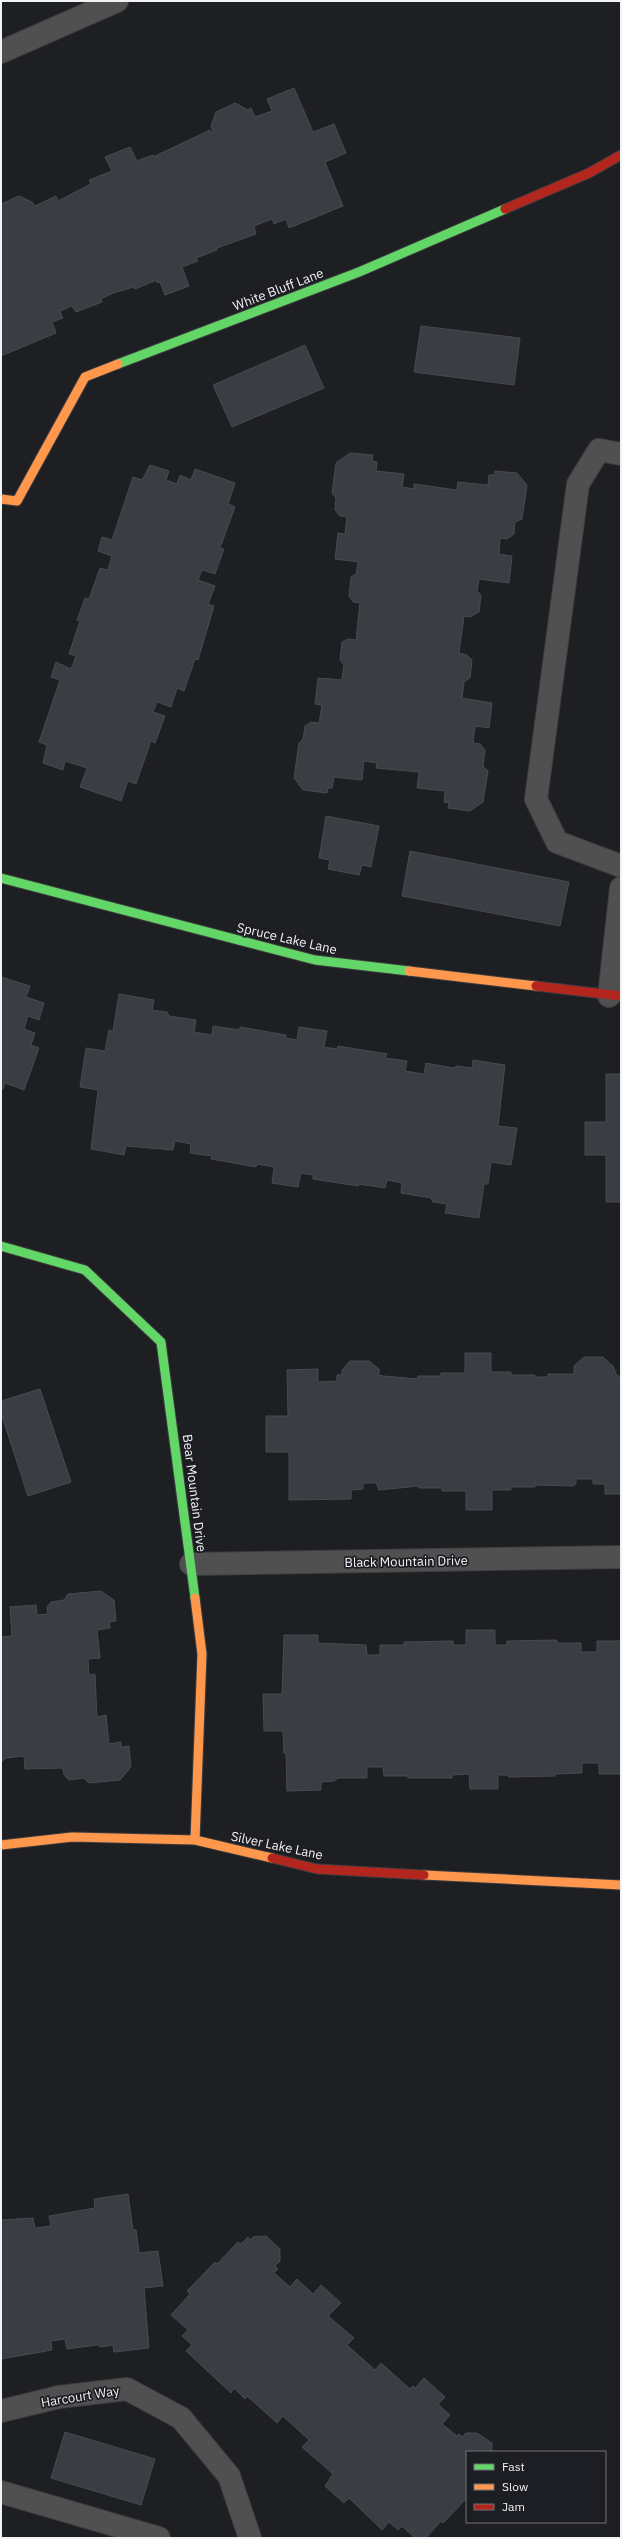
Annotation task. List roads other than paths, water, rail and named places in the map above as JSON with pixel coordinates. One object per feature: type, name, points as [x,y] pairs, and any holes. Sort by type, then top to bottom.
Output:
[{"type":"street","points":[[1,52],[117,1]]},
{"type":"street","name":"White Bluff Lane","points":[[1,499],[16,501],[85,377],[359,272],[589,173],[621,155]]},
{"type":"street","points":[[621,454],[599,450],[578,484],[536,799],[557,842],[621,866]]},
{"type":"street","name":"Spruce Lake Lane","points":[[1,878],[315,960],[615,996]]},
{"type":"street","points":[[615,996],[621,888]]},
{"type":"street","name":"Bear Mountain Drive","points":[[1,1246],[85,1270],[161,1342],[202,1654],[195,1840]]},
{"type":"street","name":"Black Mountain Drive","points":[[191,1564],[621,1557]]},
{"type":"street","name":"Silver Lake Lane","points":[[1,1845],[72,1837],[195,1840],[317,1869],[621,1885]]},
{"type":"street","name":"Harcourt Way","points":[[1,2411],[59,2397],[127,2389],[181,2418],[229,2476],[250,2538]]},
{"type":"street","points":[[1,2492],[159,2538]]}]
